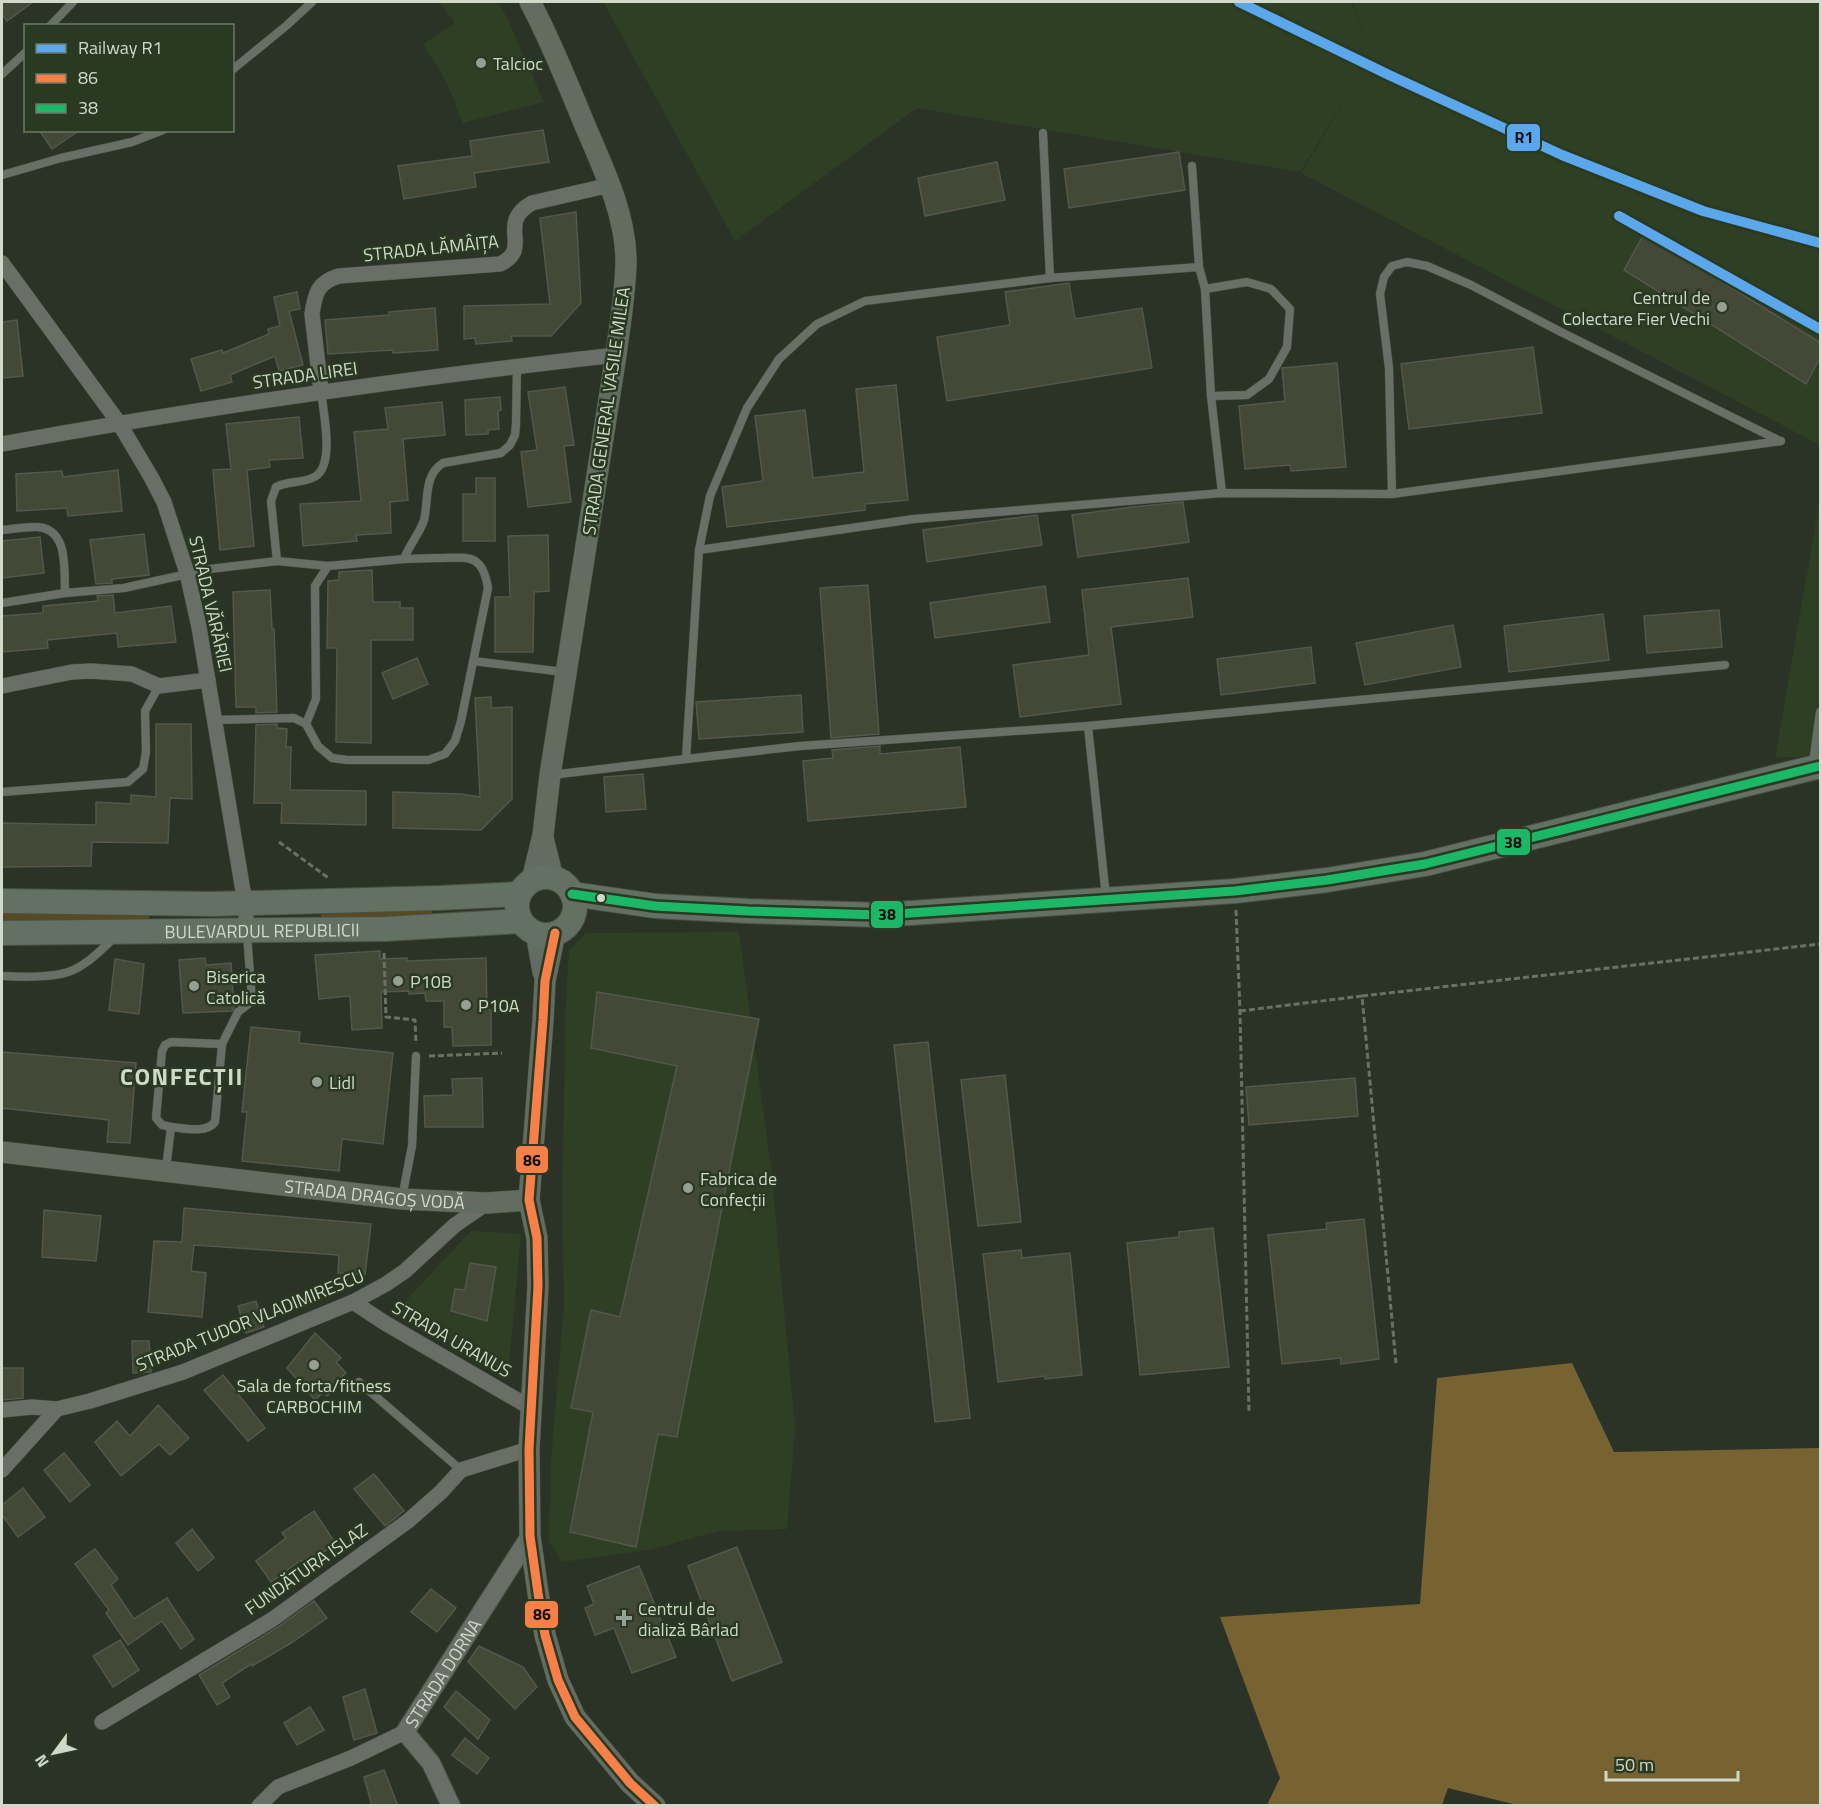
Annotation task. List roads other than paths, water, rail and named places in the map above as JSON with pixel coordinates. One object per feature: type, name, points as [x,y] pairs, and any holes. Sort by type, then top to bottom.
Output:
[{"type":"main road","name":"STRADA GENERAL VASILE MILEA","points":[[530,2],[610,186],[617,208],[626,258],[625,287],[616,355],[535,884]]},
{"type":"main road","points":[[573,904],[881,915],[1235,891],[1361,875],[1425,864],[1816,767]]},
{"type":"main road","points":[[535,884],[567,886],[573,904],[570,922],[563,929],[537,929],[517,912],[517,903],[535,884]]},
{"type":"main road","name":"BULEVARDUL REPUBLICII","points":[[2,901],[245,903],[342,901],[535,884]]},
{"type":"main road","name":"BULEVARDUL REPUBLICII","points":[[2,933],[385,928],[537,929]]},
{"type":"main road","points":[[537,929],[545,981],[529,1200],[537,1238],[538,1286],[529,1449],[530,1536],[545,1635],[558,1680],[575,1718],[630,1784],[655,1806]]},
{"type":"main road","name":"STRADA DRAGOȘ VODĂ","points":[[2,1152],[402,1199],[487,1203],[529,1200]]},
{"type":"street","name":"STRADA LĂMÂIȚA","points":[[321,391],[312,314],[319,289],[328,280],[339,276],[500,264],[510,260],[514,253],[514,228],[516,217],[522,208],[532,203],[610,186]]},
{"type":"street","name":"STRADA VĂRĂRIEI","points":[[2,263],[10,279],[119,423],[152,477],[164,502],[187,573],[199,627],[245,903],[247,930]]},
{"type":"street","name":"STRADA LIREI","points":[[2,444],[321,391],[616,355]]},
{"type":"street","points":[[2,686],[72,672],[91,671],[132,674],[159,686],[208,680]]},
{"type":"street","name":"STRADA TUDOR VLADIMIRESCU","points":[[2,1410],[32,1407],[57,1409],[90,1401],[183,1372],[353,1302],[405,1271],[455,1225],[487,1203]]},
{"type":"street","name":"STRADA URANUS","points":[[353,1302],[531,1408]]},
{"type":"street","points":[[2,1470],[57,1409]]},
{"type":"street","points":[[461,1470],[529,1449]]},
{"type":"street","name":"FUNDĂTURA ISLAZ","points":[[102,1722],[273,1619],[408,1521],[441,1492],[461,1470]]},
{"type":"street","name":"STRADA DORNA","points":[[259,1806],[278,1787],[351,1758],[405,1732],[417,1717],[530,1536]]},
{"type":"street","points":[[405,1732],[431,1764],[451,1806]]},
{"type":"lane","points":[[52,24],[73,2]]},
{"type":"lane","points":[[234,68],[312,2]]},
{"type":"lane","points":[[2,74],[24,54]]},
{"type":"lane","points":[[2,175],[61,158],[132,142],[158,132]]},
{"type":"lane","points":[[1042,133],[1050,278]]},
{"type":"lane","points":[[1192,166],[1199,267],[1205,289],[1211,396],[1222,493]]},
{"type":"lane","points":[[699,550],[914,519],[1222,493],[1392,494],[1781,441],[1471,285],[1427,266],[1407,262],[1392,266],[1384,277],[1380,294],[1389,368],[1392,494]]},
{"type":"lane","points":[[686,759],[699,550],[710,496],[747,408],[779,359],[817,324],[865,301],[1050,278],[1199,267]]},
{"type":"lane","points":[[1205,289],[1247,282],[1271,289],[1290,309],[1287,347],[1269,379],[1247,395],[1211,396]]},
{"type":"lane","points":[[404,559],[424,520],[430,478],[436,468],[443,463],[501,453],[510,445],[515,435],[516,424],[517,366]]},
{"type":"lane","points":[[277,561],[271,501],[276,487],[285,482],[306,480],[317,476],[324,466],[327,455],[321,391]]},
{"type":"lane","points":[[2,531],[38,527],[51,531],[60,542],[64,554],[65,593]]},
{"type":"lane","points":[[2,603],[65,593],[124,588],[187,573],[277,561],[328,566],[404,559],[468,558],[479,563],[485,573],[488,588],[461,721],[455,741],[445,754],[428,760],[332,758],[318,746],[306,724],[294,718],[214,720]]},
{"type":"lane","points":[[306,724],[316,699],[315,586],[328,566]]},
{"type":"lane","points":[[473,661],[566,672]]},
{"type":"lane","points":[[550,775],[800,747],[1088,726],[1725,665]]},
{"type":"lane","points":[[2,792],[128,782],[143,769],[146,752],[145,711],[159,686]]},
{"type":"lane","points":[[1816,767],[1821,712]]},
{"type":"lane","points":[[1088,726],[1107,900]]},
{"type":"lane","points":[[222,1044],[171,1042],[165,1046],[162,1051],[156,1118],[162,1125],[204,1129],[211,1127],[215,1122],[222,1044],[238,1012],[252,1001],[247,930]]},
{"type":"lane","points":[[2,976],[52,975],[68,972],[81,966],[122,931]]},
{"type":"lane","points":[[402,1199],[412,1146],[416,1056]]},
{"type":"lane","points":[[166,1170],[171,1127]]},
{"type":"lane","points":[[359,1382],[461,1470]]},
{"type":"rail line","name":"R1","points":[[1239,2],[1562,155],[1703,211],[1820,243]]},
{"type":"rail line","name":"R1","points":[[1619,216],[1820,329]]},
{"type":"place","name":"Talcioc","points":[[481,63]]},
{"type":"place","name":"Centrul de Colectare Fier Vechi","points":[[1722,307]]},
{"type":"place","name":"P10B","points":[[398,981]]},
{"type":"place","name":"Biserica Catolică","points":[[194,986]]},
{"type":"place","name":"P10A","points":[[466,1005]]},
{"type":"place","name":"Lidl","points":[[317,1082]]},
{"type":"place","name":"Fabrica de Confecții","points":[[688,1188]]},
{"type":"place","name":"Sala de forta/fitness CARBOCHIM","points":[[314,1365]]},
{"type":"place","name":"Centrul de dializă Bârlad","points":[[624,1618]]},
{"type":"district","name":"CONFECȚII","points":[[182,1076]]}]
